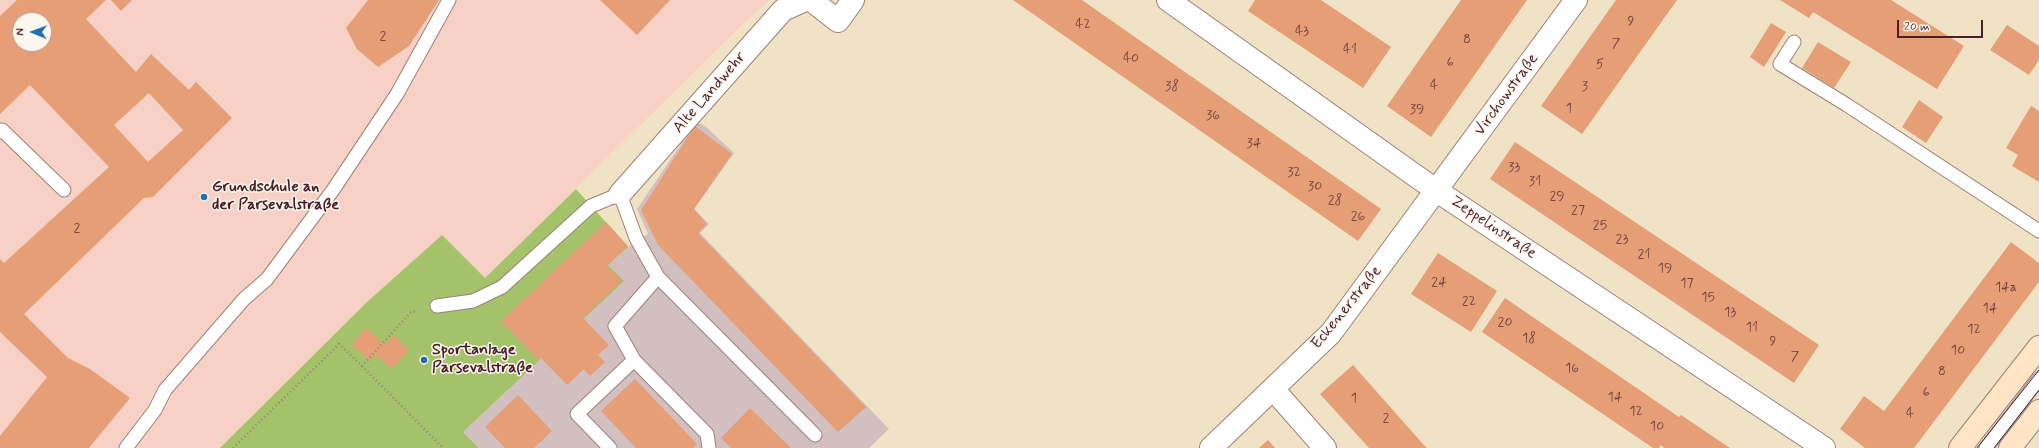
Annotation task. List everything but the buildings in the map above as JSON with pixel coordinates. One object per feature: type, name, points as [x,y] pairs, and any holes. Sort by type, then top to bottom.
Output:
[{"type":"main road","points":[[1960,448],[2039,347]]},
{"type":"main road","points":[[2010,448],[2039,411]]},
{"type":"street","name":"Alte Landwehr","points":[[620,194],[783,10],[805,0]]},
{"type":"street","points":[[811,0],[838,21],[853,0]]},
{"type":"street","name":"Zeppelinstraße","points":[[1168,0],[1437,191],[1824,448]]},
{"type":"street","name":"Virchowstraße","points":[[1437,191],[1576,0]]},
{"type":"street","name":"Eckenerstraße","points":[[1211,448],[1331,333],[1437,191]]},
{"type":"street","points":[[1273,389],[1325,448]]},
{"type":"lane","points":[[126,448],[155,410],[165,390],[244,299],[267,279],[333,190],[397,94],[449,0]]},
{"type":"lane","points":[[1794,42],[1780,64],[1847,105],[2039,231]]},
{"type":"lane","points":[[0,132],[2,130],[64,190]]},
{"type":"lane","points":[[437,306],[473,301],[502,287],[591,206],[620,194],[636,238],[658,277],[815,436]]},
{"type":"lane","points":[[658,277],[615,326],[634,360],[707,434],[709,448]]},
{"type":"lane","points":[[610,448],[577,414],[634,360]]},
{"type":"lane","points":[[1986,448],[2039,379]]},
{"type":"path","points":[[362,366],[411,312],[437,306]]},
{"type":"path","points":[[233,448],[339,344],[443,448]]},
{"type":"shaded area","name":"Grundschule an der Parsevalstraße","points":[[0,0],[770,0],[748,19],[485,278],[442,235],[366,303],[220,448],[0,448]]},
{"type":"shaded area","points":[[696,122],[705,126],[734,153],[694,209],[709,224],[700,233],[889,429],[869,448],[479,448],[463,432],[623,281],[608,265],[628,247],[648,234],[637,209]]},
{"type":"green space","name":"Sportanlage Parsevalstraße","points":[[576,189],[628,247],[608,265],[624,281],[463,432],[479,448],[220,448],[366,303],[442,235],[485,278]]},
{"type":"tram line","points":[[1977,448],[2039,370]]},
{"type":"tram line","points":[[1994,448],[2039,390]]},
{"type":"place","name":"Grundschule an der Parsevalstraße","points":[[204,197]]},
{"type":"place","name":"Sportanlage Parsevalstraße","points":[[424,360]]}]
